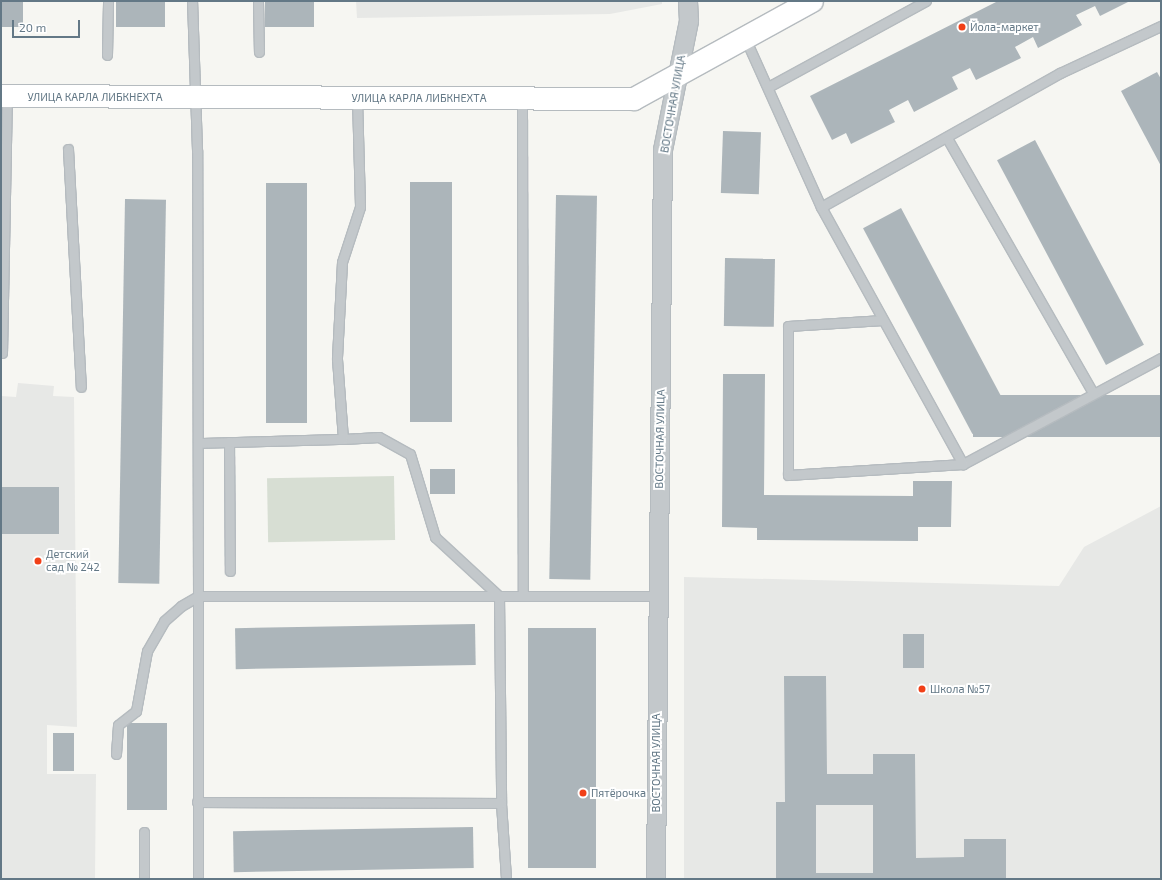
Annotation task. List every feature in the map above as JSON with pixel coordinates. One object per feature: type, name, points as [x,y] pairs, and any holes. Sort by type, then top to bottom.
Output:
[{"type":"main road","name":"УЛИЦА КАРЛА ЛИБКНЕХТА","points":[[4,96],[634,99],[812,1]]},
{"type":"street","name":"ВОСТОЧНАЯ УЛИЦА","points":[[656,879],[663,150],[689,21],[688,1]]},
{"type":"lane","points":[[107,55],[108,1]]},
{"type":"lane","points":[[192,1],[197,158],[198,879]]},
{"type":"lane","points":[[258,1],[258,52]]},
{"type":"lane","points":[[768,87],[926,1]]},
{"type":"lane","points":[[821,206],[947,138],[1060,73],[1161,26]]},
{"type":"lane","points":[[745,38],[821,206],[962,464]]},
{"type":"lane","points":[[2,353],[4,96]]},
{"type":"lane","points":[[343,439],[337,359],[342,262],[360,207],[357,98]]},
{"type":"lane","points":[[522,99],[523,596]]},
{"type":"lane","points":[[947,138],[1093,393]]},
{"type":"lane","points":[[68,149],[81,387]]},
{"type":"lane","points":[[883,320],[788,326],[788,474],[962,464],[1161,358]]},
{"type":"lane","points":[[198,443],[379,437],[410,454],[436,537],[499,596],[501,803],[506,879]]},
{"type":"lane","points":[[229,442],[230,571]]},
{"type":"lane","points":[[116,754],[118,725],[136,711],[147,651],[164,621],[181,606],[198,596],[658,596]]},
{"type":"lane","points":[[197,802],[501,803]]},
{"type":"lane","points":[[144,832],[144,879]]},
{"type":"shaded area","points":[[356,1],[662,1],[662,4],[610,14],[357,18]]},
{"type":"shaded area","name":"Детский сад № 242","points":[[18,383],[54,386],[53,396],[74,397],[77,727],[47,725],[47,774],[96,774],[95,879],[1,879],[1,396],[16,397]]},
{"type":"shaded area","points":[[394,476],[395,540],[268,542],[267,478]]},
{"type":"shaded area","name":"Школа №57","points":[[1161,506],[1161,879],[684,879],[684,577],[1059,586],[1084,547]]},
{"type":"building","points":[[1,1],[23,1],[23,27],[1,27]]},
{"type":"building","points":[[116,1],[165,1],[165,27],[116,27]]},
{"type":"building","points":[[265,1],[314,1],[314,27],[265,27]]},
{"type":"building","points":[[998,1],[1130,1],[1100,16],[1095,6],[1076,15],[1082,25],[1038,48],[1033,37],[1015,47],[1021,58],[976,80],[970,68],[952,77],[958,89],[914,112],[908,100],[889,110],[895,122],[851,144],[846,133],[832,140],[810,96]]},
{"type":"building","points":[[1157,72],[1161,79],[1161,166],[1121,91]]},
{"type":"building","points":[[723,131],[761,132],[759,194],[721,193]]},
{"type":"building","points":[[1035,140],[1144,345],[1106,365],[997,160]]},
{"type":"building","points":[[410,182],[452,182],[452,422],[410,422]]},
{"type":"building","points":[[266,183],[307,183],[307,423],[266,423]]},
{"type":"building","points":[[556,195],[597,196],[590,580],[549,579]]},
{"type":"building","points":[[125,199],[166,200],[159,584],[118,583]]},
{"type":"building","points":[[901,208],[1010,414],[972,434],[863,228]]},
{"type":"building","points":[[725,258],[775,259],[774,327],[724,326]]},
{"type":"building","points":[[723,374],[765,374],[764,495],[913,496],[913,481],[952,481],[951,527],[918,527],[918,541],[757,540],[757,528],[722,527]]},
{"type":"building","points":[[973,395],[1161,395],[1161,437],[973,437]]},
{"type":"building","points":[[430,469],[455,469],[455,494],[430,494]]},
{"type":"building","points":[[1,487],[59,487],[59,534],[1,534]]},
{"type":"building","points":[[475,624],[476,665],[236,669],[235,628]]},
{"type":"building","points":[[528,628],[596,628],[596,868],[528,868]]},
{"type":"building","points":[[903,634],[924,634],[924,668],[903,668]]},
{"type":"building","points":[[784,676],[826,676],[827,774],[873,774],[873,754],[915,754],[916,858],[964,857],[964,839],[1006,839],[1006,879],[776,879],[776,802],[785,802]],"holes":[[[816,805],[873,805],[873,873],[816,873]]]},
{"type":"building","points":[[127,723],[167,723],[167,810],[127,810]]},
{"type":"building","points":[[53,733],[74,733],[74,771],[53,771]]},
{"type":"building","points":[[473,827],[474,868],[234,872],[233,831]]},
{"type":"place","name":"Йола-маркет","points":[[962,27]]},
{"type":"place","name":"Детский сад № 242","points":[[38,561]]},
{"type":"place","name":"Школа №57","points":[[922,689]]},
{"type":"place","name":"Пятёрочка","points":[[583,793]]}]
